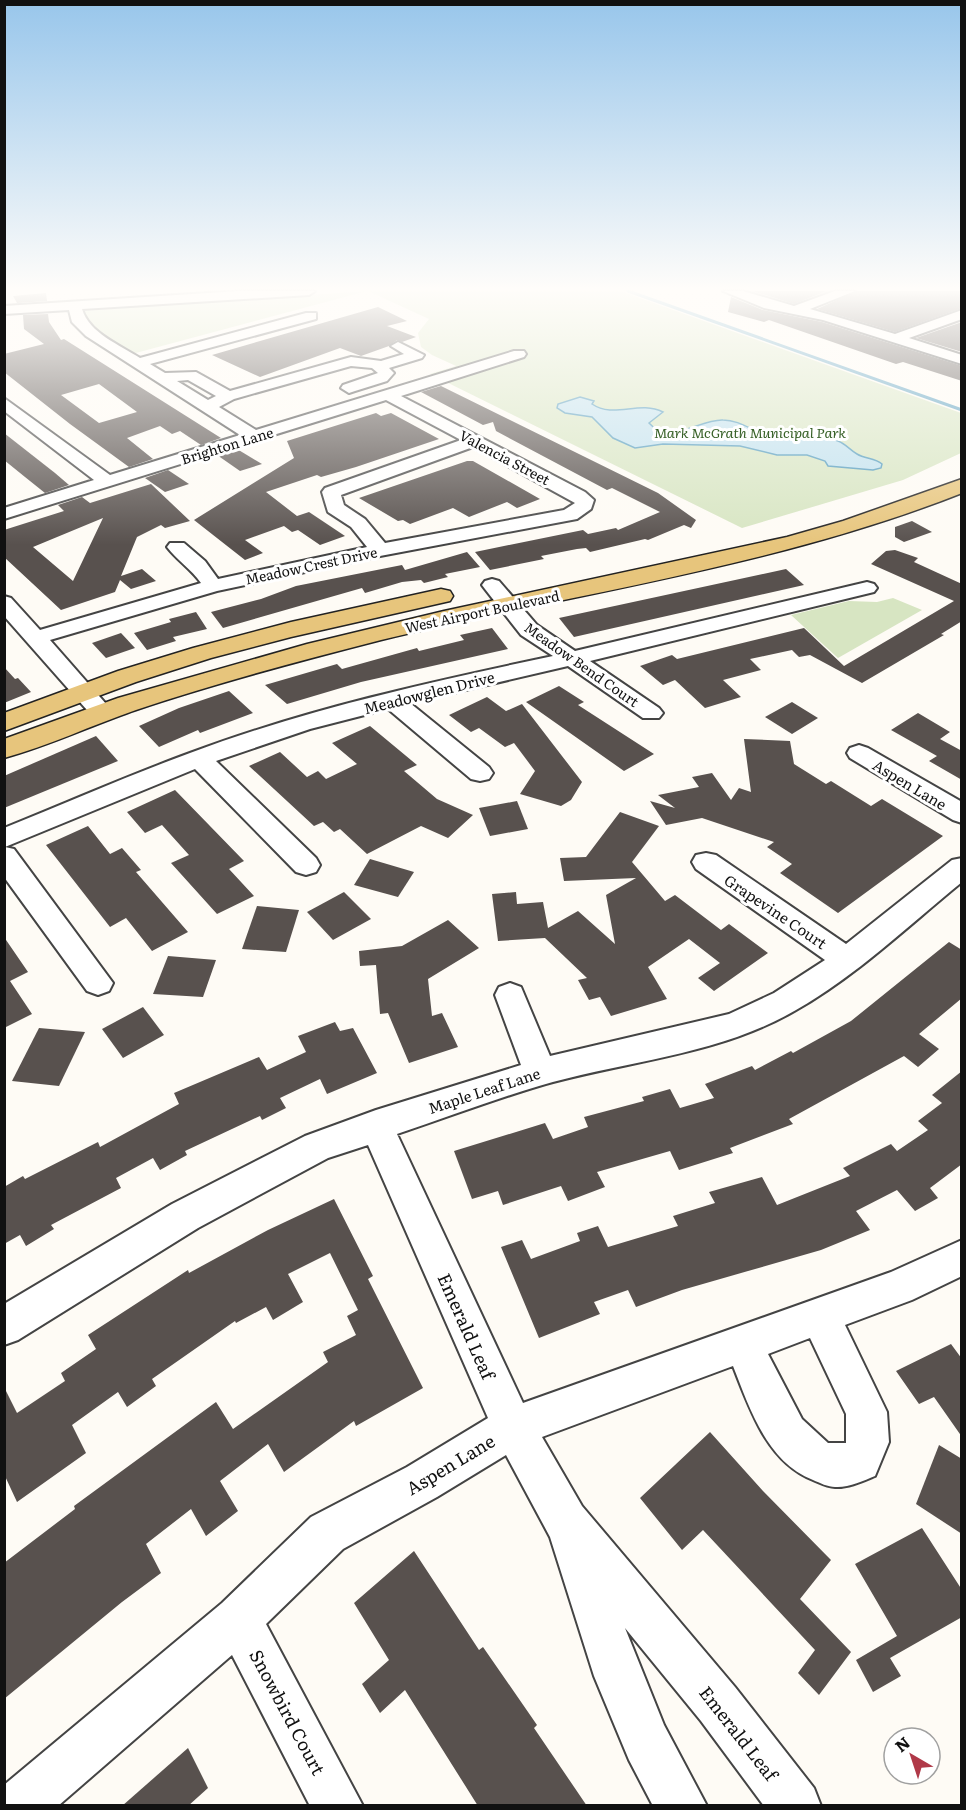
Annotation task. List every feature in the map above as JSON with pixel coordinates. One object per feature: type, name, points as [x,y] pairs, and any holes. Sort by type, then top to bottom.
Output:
[{"type":"main road","name":"West Airport Boulevard","points":[[669,550],[763,530],[959,475]]},
{"type":"main road","name":"West Airport Boulevard","points":[[4,723],[84,692],[202,653],[318,623],[731,559],[903,510],[959,475]]},
{"type":"main road","points":[[877,497],[903,510]]},
{"type":"main road","points":[[713,541],[731,559]]},
{"type":"main road","name":"West Airport Boulevard","points":[[4,749],[102,713],[207,679],[500,595],[580,567]]},
{"type":"main road","points":[[318,623],[332,644]]},
{"type":"street","points":[[159,375],[253,436]]},
{"type":"street","points":[[163,378],[187,375]]},
{"type":"street","points":[[192,375],[228,396]]},
{"type":"street","points":[[207,406],[228,396],[300,375]]},
{"type":"street","points":[[292,392],[348,375]]},
{"type":"street","points":[[339,390],[384,375]]},
{"type":"street","name":"Brighton Lane","points":[[4,514],[450,375]]},
{"type":"street","name":"Valencia Street","points":[[387,395],[579,496],[585,500],[584,505]]},
{"type":"street","points":[[306,400],[328,413]]},
{"type":"street","points":[[4,403],[108,482]]},
{"type":"street","points":[[380,550],[358,523],[335,508],[331,492],[474,441]]},
{"type":"street","name":"Meadow Crest Drive","points":[[38,637],[213,586],[380,550],[570,515],[584,505]]},
{"type":"street","points":[[177,547],[198,565],[213,586]]},
{"type":"street","name":"Meadowglen Drive","points":[[4,838],[199,758],[302,724],[391,700],[571,660],[867,588]]},
{"type":"street","name":"Meadow Bend Court","points":[[500,595],[529,630],[651,712]]},
{"type":"street","points":[[4,602],[38,637],[102,713]]},
{"type":"street","points":[[391,700],[480,773]]},
{"type":"street","name":"Aspen Lane","points":[[859,753],[962,814]]},
{"type":"street","points":[[199,758],[306,866]]},
{"type":"street","points":[[4,856],[98,983]]},
{"type":"street","name":"Grapevine Court","points":[[706,862],[847,960]]},
{"type":"street","name":"Maple Leaf Lane","points":[[4,1326],[185,1216],[317,1147],[376,1125],[540,1072],[677,1041],[737,1024],[785,1002],[847,960],[962,867]]},
{"type":"street","points":[[510,995],[540,1072]]},
{"type":"street","name":"Emerald Leaf","points":[[376,1125],[513,1427],[566,1522],[622,1689],[669,1786],[682,1806]]},
{"type":"street","name":"Aspen Lane","points":[[19,1806],[238,1619],[327,1533],[422,1482],[513,1427],[899,1287],[962,1257]]},
{"type":"street","points":[[744,1344],[784,1432],[810,1456],[833,1466],[860,1461],[868,1442],[866,1412],[820,1316]]},
{"type":"street","name":"Emerald Leaf","points":[[566,1522],[718,1704],[796,1806]]},
{"type":"street","name":"Snowbird Court","points":[[238,1619],[338,1806]]},
{"type":"green space","name":"Mark McGrath Municipal Park","points":[[433,375],[856,375],[961,413],[961,453],[903,480],[742,528]]},
{"type":"green space","points":[[893,598],[922,610],[838,658],[791,615],[849,601],[877,602]]},
{"type":"water","points":[[580,397],[594,401],[592,404],[609,410],[645,408],[663,412],[649,423],[666,432],[684,430],[714,421],[730,421],[774,437],[814,437],[841,442],[860,456],[882,464],[881,468],[873,470],[828,466],[825,461],[807,455],[777,455],[740,446],[663,444],[635,448],[613,438],[592,417],[565,413],[557,408],[558,404]]},
{"type":"building","points":[[8,375],[122,375],[221,438],[201,445],[180,431],[172,434],[160,426],[127,438],[153,459],[129,467]],"holes":[[[99,384],[137,412],[99,423],[61,395]]]},
{"type":"building","points":[[945,375],[962,375],[962,381]]},
{"type":"building","points":[[441,386],[658,493],[696,520],[691,528],[684,525],[648,540],[590,552],[586,548],[577,549],[541,556],[544,559],[490,570],[475,552],[583,530],[588,534],[616,528],[618,530],[660,512],[612,488],[607,490],[496,431],[493,422],[483,425],[421,392]]},
{"type":"building","points":[[376,413],[381,416],[391,413],[439,439],[356,467],[321,477],[317,475],[266,492],[297,516],[309,512],[345,536],[320,545],[298,530],[292,532],[284,526],[245,540],[263,553],[245,560],[194,520],[294,458],[287,441]]},
{"type":"building","points":[[4,433],[69,485],[45,493],[4,460]]},
{"type":"building","points":[[237,449],[262,464],[240,471],[217,455]]},
{"type":"building","points":[[467,461],[473,461],[540,499],[517,508],[507,502],[469,517],[453,508],[410,524],[403,520],[398,521],[359,498]]},
{"type":"building","points":[[168,470],[189,484],[165,492],[145,478]]},
{"type":"building","points":[[151,484],[190,521],[165,528],[161,525],[137,537],[121,576],[142,569],[156,581],[131,589],[120,580],[115,592],[61,610],[4,557],[4,530],[64,511],[58,505],[82,497],[90,503]],"holes":[[[103,518],[73,581],[33,547]]]},
{"type":"building","points":[[912,521],[932,532],[904,542],[895,537],[895,527]]},
{"type":"building","points":[[895,550],[918,558],[914,562],[962,584],[962,621],[941,634],[944,635],[862,683],[810,655],[799,657],[792,650],[750,659],[761,670],[723,680],[741,697],[705,708],[675,680],[663,685],[640,666],[672,655],[677,659],[804,628],[844,666],[954,601],[871,564],[886,551]]},
{"type":"building","points":[[467,552],[480,567],[445,574],[448,577],[424,583],[421,580],[402,582],[365,593],[362,588],[223,628],[211,612],[261,599],[296,586],[402,565],[405,570]]},
{"type":"building","points":[[786,569],[804,585],[574,637],[559,618]]},
{"type":"building","points":[[196,612],[207,629],[173,637],[176,641],[147,650],[134,633],[171,622],[169,619]]},
{"type":"building","points":[[492,628],[508,649],[361,682],[287,704],[265,685],[337,664],[342,669],[417,648],[419,651],[464,640],[460,635]]},
{"type":"building","points":[[121,633],[135,648],[106,658],[92,643]]},
{"type":"building","points":[[4,667],[15,679],[18,678],[31,692],[4,703]]},
{"type":"building","points":[[559,686],[584,702],[578,705],[654,754],[624,771],[526,702]]},
{"type":"building","points":[[229,691],[253,713],[200,733],[198,730],[159,747],[139,726],[179,708]]},
{"type":"building","points":[[487,697],[506,711],[522,704],[582,782],[571,800],[561,806],[520,794],[535,771],[514,743],[505,747],[479,728],[471,732],[449,715]]},
{"type":"building","points":[[792,702],[818,718],[792,734],[765,717]]},
{"type":"building","points":[[918,713],[950,732],[940,739],[962,751],[962,780],[929,761],[937,756],[891,730]]},
{"type":"building","points":[[370,726],[417,765],[404,771],[437,799],[473,815],[448,838],[421,826],[367,854],[340,829],[334,832],[323,822],[314,826],[249,766],[280,752],[307,777],[318,771],[326,779],[357,764],[332,743]]},
{"type":"building","points":[[96,736],[118,761],[4,808],[4,776]]},
{"type":"building","points":[[744,739],[790,741],[794,764],[826,784],[831,781],[871,806],[882,799],[943,836],[838,913],[780,873],[792,864],[767,847],[774,842],[702,818],[666,825],[650,801],[675,808],[658,795],[699,787],[692,777],[712,773],[731,800],[739,788],[751,792]]},
{"type":"building","points":[[175,790],[244,861],[229,869],[254,896],[217,914],[171,863],[189,855],[162,825],[145,833],[127,812]]},
{"type":"building","points":[[517,801],[528,829],[490,836],[479,808]]},
{"type":"building","points":[[620,812],[659,826],[632,862],[665,901],[675,895],[721,930],[729,924],[768,953],[714,991],[698,978],[720,963],[689,939],[648,967],[667,999],[611,1016],[600,997],[589,1000],[578,980],[587,978],[545,938],[498,941],[492,894],[516,892],[517,904],[543,902],[548,928],[578,911],[615,944],[606,895],[636,878],[564,881],[560,858],[586,857]]},
{"type":"building","points":[[88,826],[110,854],[122,848],[141,870],[136,872],[188,932],[152,951],[126,918],[110,927],[46,845]]},
{"type":"building","points":[[370,859],[414,872],[398,897],[354,885]]},
{"type":"building","points":[[344,892],[371,919],[333,940],[307,912]]},
{"type":"building","points":[[257,906],[299,910],[286,952],[242,949]]},
{"type":"building","points":[[448,920],[479,948],[428,979],[432,1016],[442,1013],[458,1047],[409,1063],[388,1013],[380,1014],[376,965],[360,966],[359,951],[402,946]]},
{"type":"building","points":[[4,937],[28,972],[10,981],[32,1014],[4,1028]]},
{"type":"building","points":[[949,942],[962,950],[962,998],[919,1034],[939,1049],[918,1067],[904,1056],[789,1119],[793,1124],[730,1148],[733,1153],[679,1170],[670,1151],[597,1172],[605,1187],[568,1201],[561,1186],[503,1205],[498,1191],[472,1199],[454,1151],[545,1123],[553,1139],[588,1127],[584,1117],[644,1101],[642,1097],[670,1089],[680,1108],[714,1098],[705,1084],[752,1066],[755,1070],[791,1051],[793,1053],[851,1021]]},
{"type":"building","points":[[168,956],[216,960],[203,997],[153,994]]},
{"type":"building","points":[[143,1007],[164,1035],[123,1058],[102,1029]]},
{"type":"building","points":[[335,1022],[340,1031],[353,1028],[377,1073],[327,1094],[320,1079],[280,1098],[286,1108],[262,1120],[260,1116],[185,1151],[187,1155],[160,1170],[153,1158],[116,1178],[121,1188],[51,1225],[54,1229],[26,1246],[20,1235],[4,1244],[4,1187],[23,1176],[25,1179],[98,1142],[100,1147],[179,1104],[174,1093],[259,1057],[267,1070],[306,1052],[298,1036]]},
{"type":"building","points":[[39,1028],[85,1032],[59,1086],[12,1081]]},
{"type":"building","points":[[962,1071],[962,1164],[930,1188],[938,1198],[915,1211],[897,1190],[856,1211],[870,1230],[821,1250],[682,1290],[636,1307],[628,1290],[594,1302],[600,1314],[539,1338],[501,1247],[522,1240],[531,1259],[580,1241],[577,1233],[598,1226],[608,1247],[678,1226],[673,1216],[715,1203],[709,1192],[762,1177],[777,1205],[850,1176],[843,1168],[891,1144],[897,1151],[928,1130],[918,1121],[942,1103],[932,1095]]},
{"type":"building","points":[[334,1199],[373,1276],[368,1279],[423,1388],[356,1426],[354,1421],[284,1472],[268,1444],[220,1481],[238,1511],[206,1536],[191,1509],[146,1544],[161,1573],[4,1699],[4,1563],[75,1509],[74,1506],[216,1402],[233,1429],[328,1362],[323,1352],[356,1335],[347,1316],[358,1310],[330,1253],[288,1274],[303,1302],[273,1320],[266,1307],[236,1323],[235,1321],[152,1379],[156,1386],[127,1407],[118,1392],[72,1425],[86,1453],[17,1502],[4,1474],[4,1387],[17,1413],[65,1381],[61,1373],[96,1349],[88,1335],[188,1270],[189,1273],[268,1230]]},
{"type":"building","points":[[951,1344],[962,1359],[962,1437],[934,1397],[919,1404],[896,1371]]},
{"type":"building","points":[[710,1432],[763,1491],[831,1560],[800,1599],[851,1652],[819,1695],[798,1673],[815,1650],[703,1530],[682,1550],[640,1498]]},
{"type":"building","points":[[939,1445],[962,1459],[962,1534],[916,1504]]},
{"type":"building","points":[[922,1528],[962,1590],[962,1617],[890,1658],[901,1676],[873,1692],[856,1660],[897,1636],[855,1564]]},
{"type":"building","points":[[414,1551],[479,1650],[483,1647],[537,1725],[534,1728],[587,1806],[478,1806],[405,1690],[380,1713],[362,1684],[389,1660],[354,1603]]},
{"type":"building","points":[[188,1748],[208,1788],[188,1806],[122,1806]]},
{"type":"waterway","points":[[865,375],[962,410]]}]
